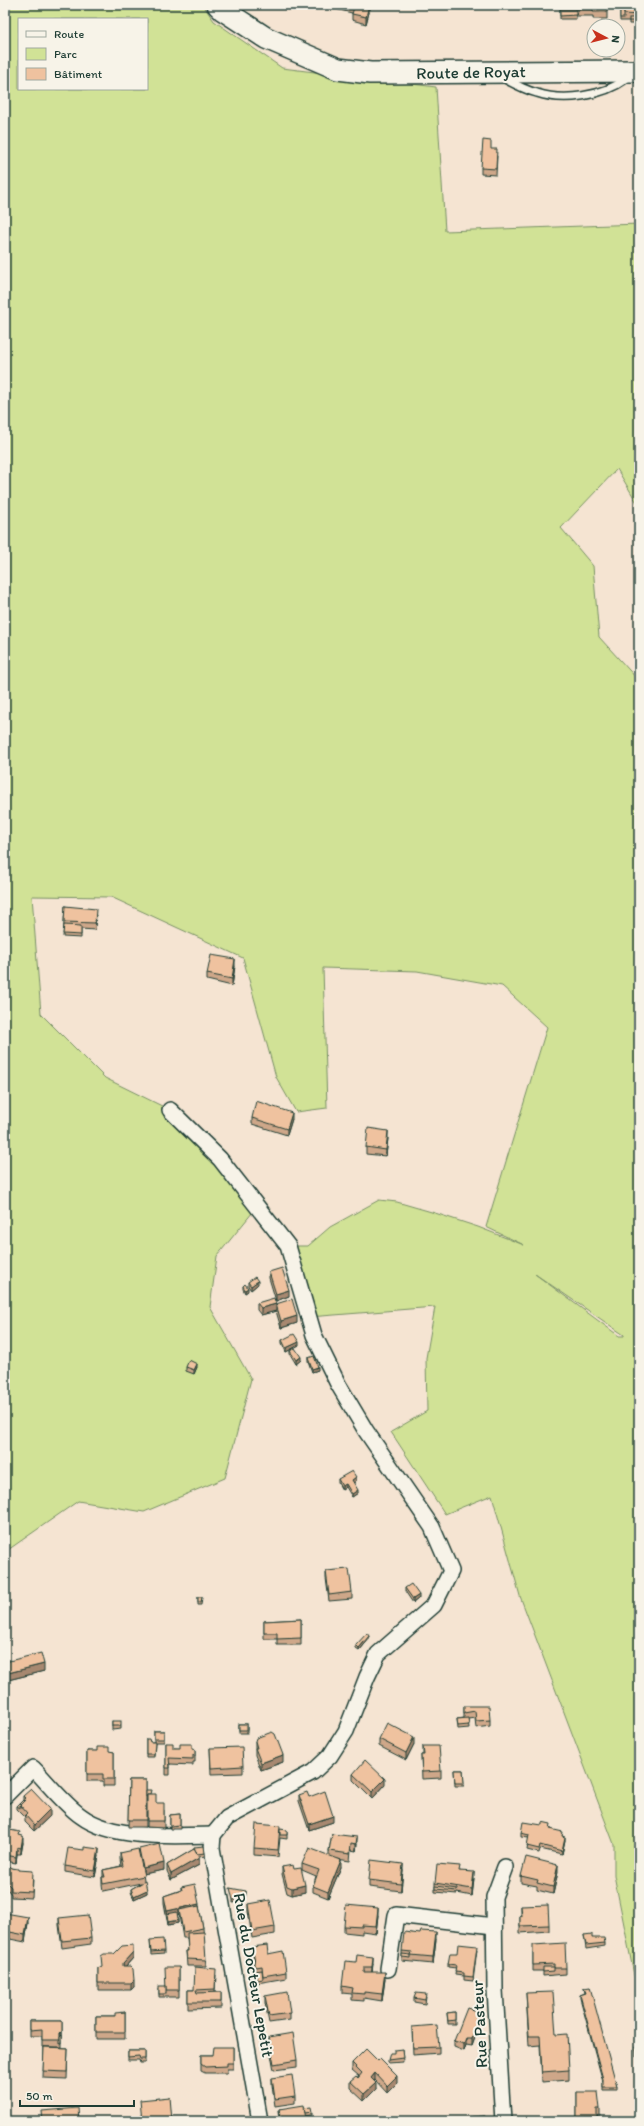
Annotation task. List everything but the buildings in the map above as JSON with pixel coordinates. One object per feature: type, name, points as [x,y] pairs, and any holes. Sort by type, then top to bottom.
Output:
[{"type":"main road","name":"Route de Royat","points":[[218,5],[223,10],[266,38],[338,69],[370,73],[492,72],[635,67]]},
{"type":"main road","name":"Route de Royat","points":[[306,54],[372,61],[635,67]]},
{"type":"street","points":[[5,1796],[33,1768],[82,1817],[100,1827],[114,1832],[186,1836],[213,1835],[227,1818],[312,1772],[330,1756],[346,1732],[367,1677],[378,1654],[434,1605],[450,1571],[432,1527],[366,1431],[338,1384],[314,1335],[288,1246],[220,1159],[170,1110]]},
{"type":"street","name":"Rue du Docteur Lepetit","points":[[213,1835],[212,1848],[260,2121]]},
{"type":"street","name":"Rue Pasteur","points":[[503,2121],[495,1990],[494,1897],[505,1867]]},
{"type":"street","points":[[388,1969],[396,1915],[494,1926]]},
{"type":"green space","points":[[5,5],[203,5],[214,21],[282,68],[436,87],[445,231],[639,224],[639,506],[617,469],[561,528],[593,566],[599,637],[639,681],[639,2000],[614,1875],[614,1844],[520,1596],[492,1495],[445,1514],[391,1432],[427,1411],[426,1358],[435,1307],[309,1317],[288,1246],[308,1246],[330,1227],[379,1200],[397,1202],[435,1213],[478,1227],[524,1245],[486,1227],[547,1027],[502,986],[417,971],[323,968],[327,1108],[296,1112],[276,1077],[243,958],[111,897],[32,896],[41,1014],[105,1078],[170,1110],[257,1207],[217,1256],[210,1307],[251,1379],[225,1478],[144,1512],[78,1501],[5,1552]],"holes":[[[535,1274],[624,1335],[619,1336]]]}]
